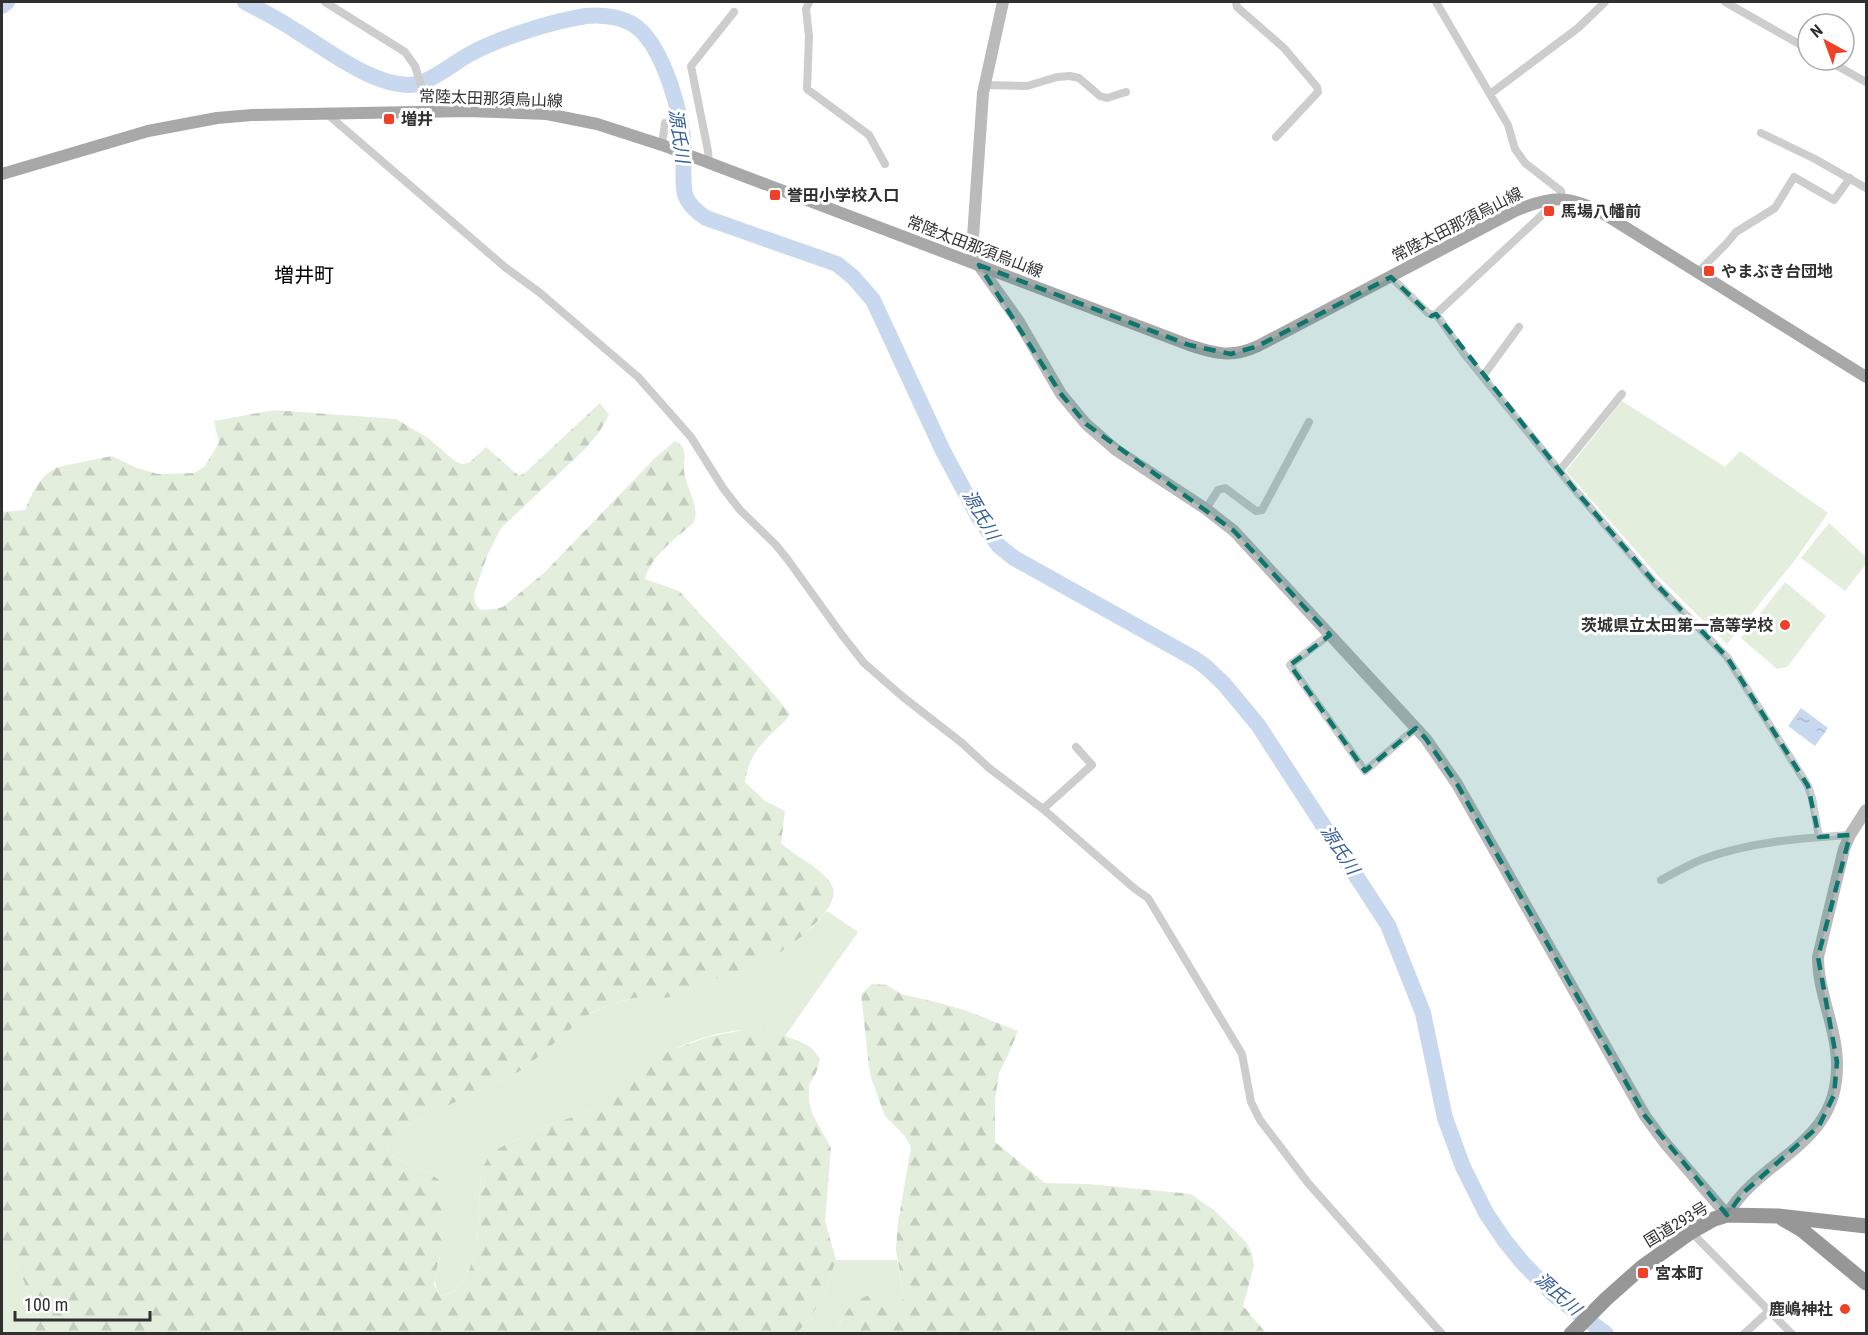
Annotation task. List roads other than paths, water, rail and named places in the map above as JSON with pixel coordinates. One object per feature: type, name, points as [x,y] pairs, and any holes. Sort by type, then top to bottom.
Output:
[{"type":"highway","name":"国道293号","points":[[1575,1329],[1642,1267],[1703,1224],[1727,1215],[1778,1216],[1804,1225],[1866,1227]]},
{"type":"highway","points":[[1804,1225],[1866,1283]]},
{"type":"main road","name":"常陸太田那須烏山線","points":[[2,174],[148,132],[191,122],[252,115],[448,111],[547,114],[597,124],[667,147],[1189,345],[1209,352],[1231,354],[1248,351],[1258,346],[1515,211],[1538,202],[1559,198]]},
{"type":"main road","points":[[1559,198],[1590,206],[1866,377]]},
{"type":"street","points":[[325,2],[405,52],[416,66],[424,95],[444,105],[448,111]]},
{"type":"street","points":[[809,2],[806,9],[810,36],[807,89],[869,135],[885,164]]},
{"type":"street","points":[[1003,2],[984,85],[973,248],[973,254],[979,265],[1018,320],[1061,394],[1086,424],[1116,450],[1206,509],[1234,531],[1426,738],[1458,784],[1644,1116],[1727,1215],[1743,1193],[1806,1139],[1828,1112],[1834,1095],[1838,1062],[1818,971],[1818,957],[1844,849],[1866,810]]},
{"type":"street","points":[[1236,2],[1237,7],[1284,48],[1317,87],[1318,92],[1276,137]]},
{"type":"street","points":[[1391,277],[1428,313],[1436,314],[1543,214],[1559,198],[1562,191],[1525,163],[1515,149],[1508,124],[1436,2]]},
{"type":"street","points":[[1490,94],[1578,28],[1605,2]]},
{"type":"street","points":[[1725,2],[1796,42]]},
{"type":"street","points":[[706,162],[708,151],[692,66],[734,12]]},
{"type":"street","points":[[1848,72],[1866,82]]},
{"type":"street","points":[[984,85],[1027,86],[1057,77],[1070,76],[1078,78],[1100,96],[1107,98],[1126,92]]},
{"type":"street","points":[[326,113],[506,268],[539,292],[638,377],[691,437],[723,488],[740,510],[776,545],[864,663],[1148,898],[1242,1054],[1251,1102],[1260,1120],[1308,1182],[1442,1334]]},
{"type":"street","points":[[665,123],[667,147]]},
{"type":"street","points":[[1761,132],[1866,188]]},
{"type":"street","points":[[1698,272],[1736,232],[1775,208],[1794,177],[1834,200],[1850,178]]},
{"type":"street","points":[[1436,314],[1483,376],[1655,583],[1727,657],[1808,786],[1820,837]]},
{"type":"street","points":[[1483,376],[1519,327]]},
{"type":"street","points":[[1560,470],[1622,394]]},
{"type":"street","points":[[1206,509],[1218,490],[1225,488],[1256,511],[1262,510],[1309,422]]},
{"type":"street","points":[[1330,634],[1290,665],[1365,771],[1416,728]]},
{"type":"street","points":[[1043,809],[1092,765],[1076,747]]},
{"type":"street","points":[[1661,880],[1702,860],[1752,846],[1802,837],[1850,835]]},
{"type":"street","points":[[1691,1232],[1792,1334]]},
{"type":"street","points":[[1743,1334],[1770,1310]]},
{"type":"water","points":[[1801,708],[1828,728],[1815,746],[1788,726]]},
{"type":"waterway","name":"源氏川","points":[[2,6],[7,2]]},
{"type":"waterway","name":"源氏川","points":[[245,2],[365,73],[380,79],[410,85],[425,81],[470,54],[496,42],[558,22],[599,15],[627,21],[638,28],[648,38],[664,67],[676,102],[683,135],[684,190],[693,208],[706,218],[837,264],[853,277],[873,300],[943,451],[979,518],[999,546],[1014,558],[1195,659],[1224,684],[1258,725],[1388,925],[1423,1013],[1445,1118],[1463,1167],[1486,1213],[1522,1262],[1554,1295],[1606,1334]]},
{"type":"place","name":"増井","points":[[389,119]]},
{"type":"place","name":"誉田小学校入口","points":[[775,195]]},
{"type":"place","name":"馬場八幡前","points":[[1549,211]]},
{"type":"place","name":"やまぶき台団地","points":[[1709,271]]},
{"type":"place","name":"茨城県立太田第一高等学校","points":[[1785,625]]},
{"type":"place","name":"宮本町","points":[[1643,1273]]},
{"type":"place","name":"鹿嶋神社","points":[[1845,1309]]},
{"type":"district","name":"増井町","points":[[304,275]]}]
